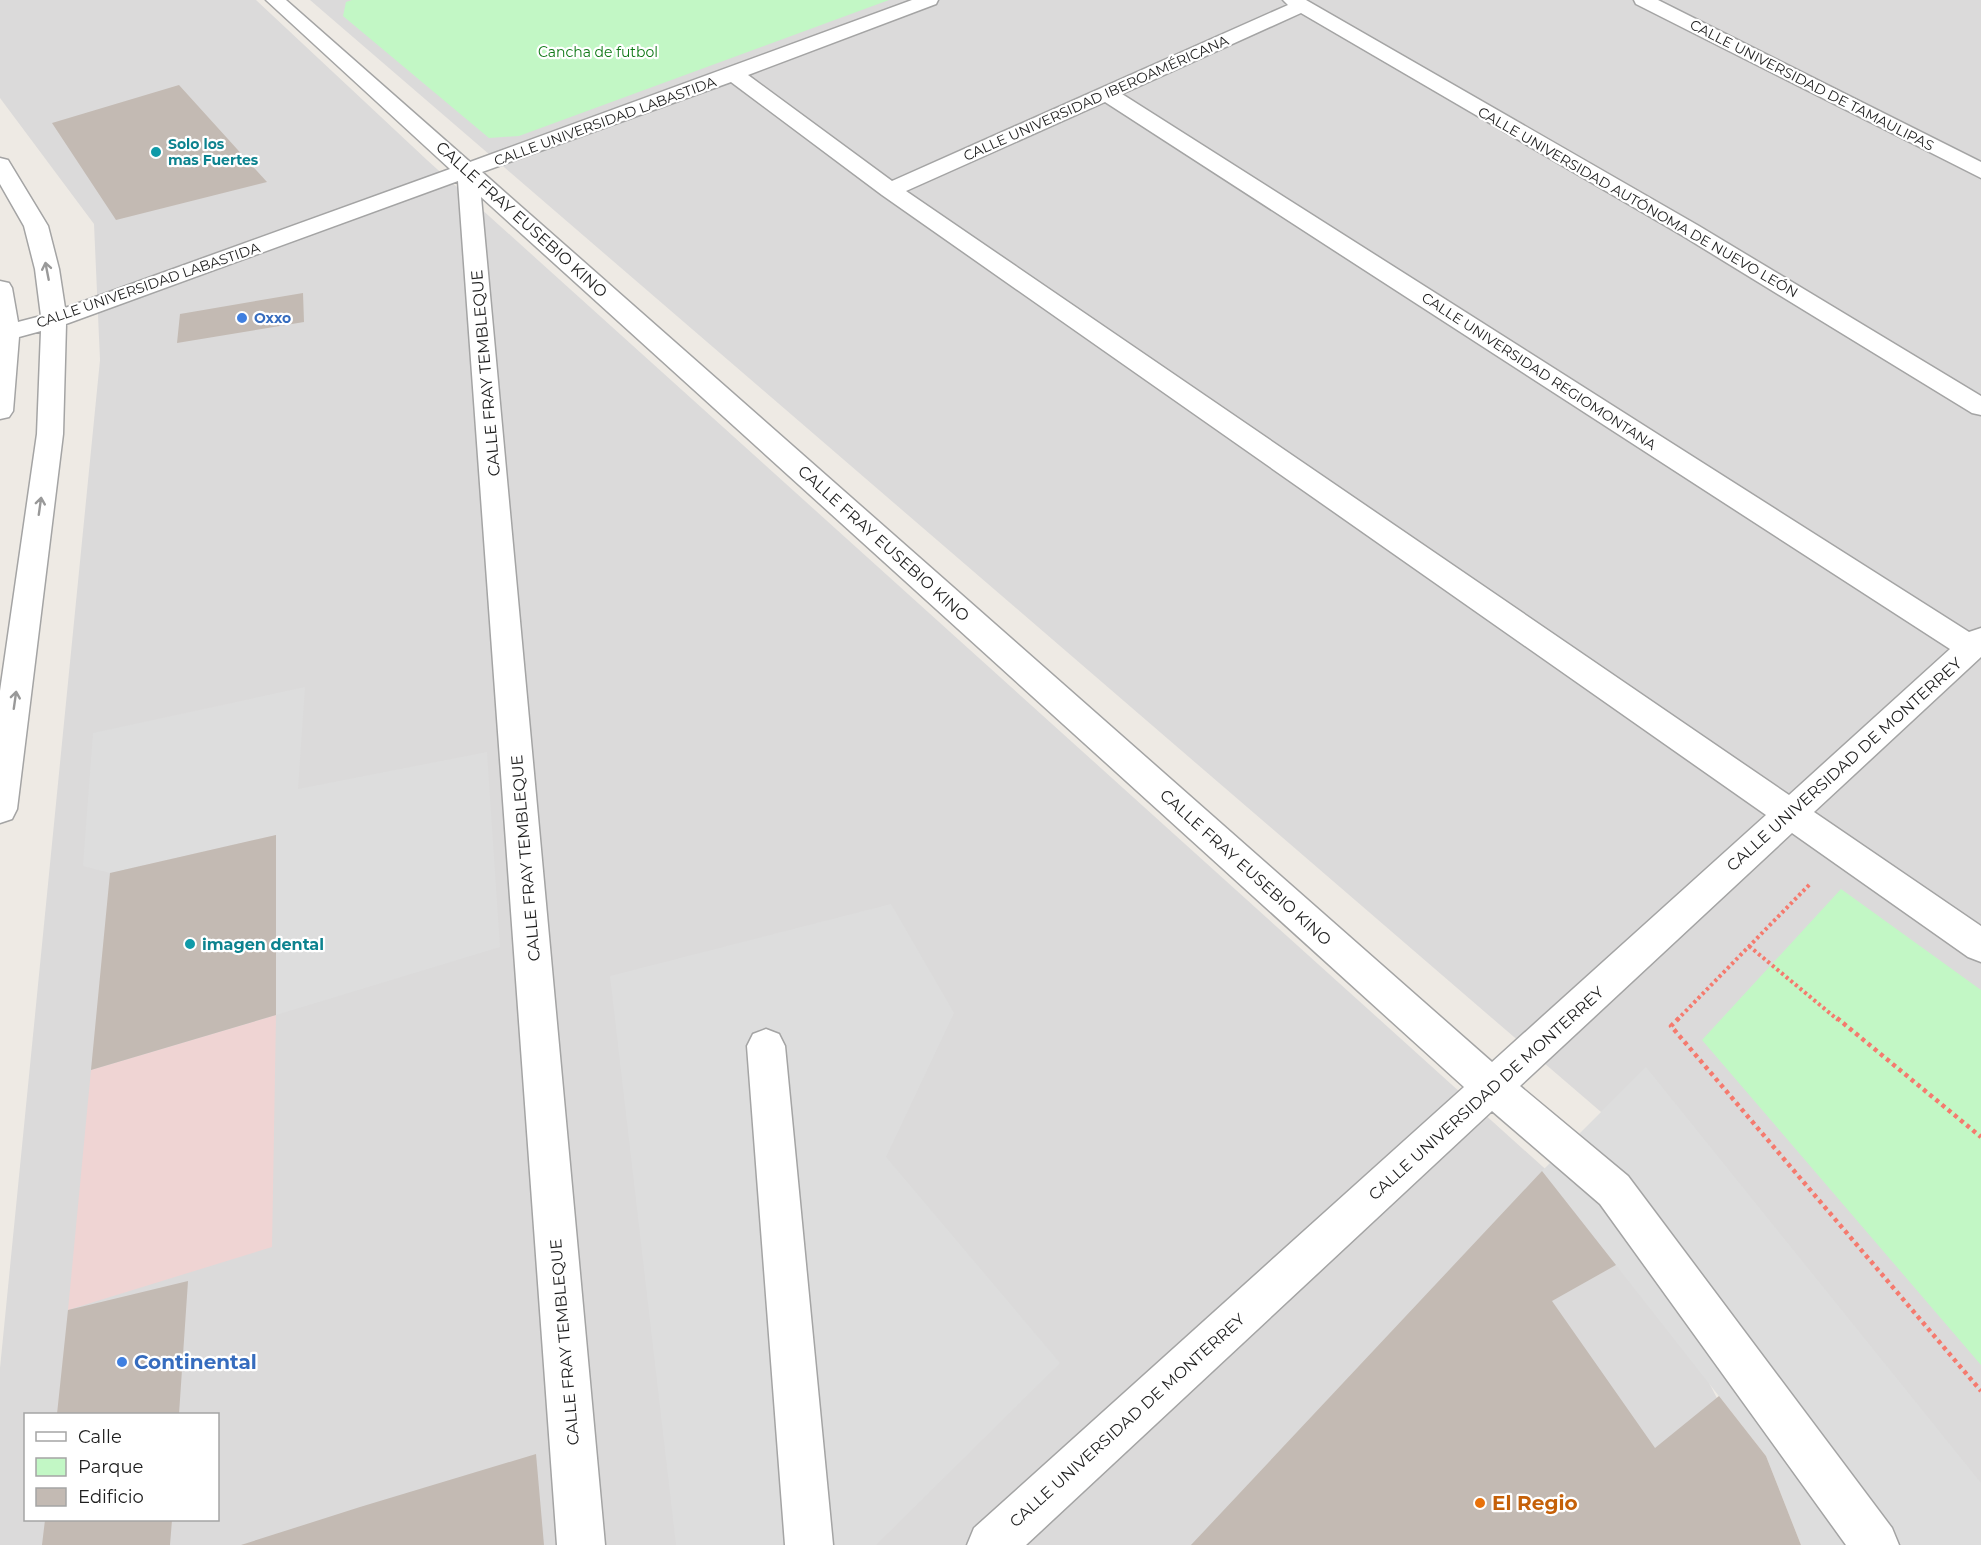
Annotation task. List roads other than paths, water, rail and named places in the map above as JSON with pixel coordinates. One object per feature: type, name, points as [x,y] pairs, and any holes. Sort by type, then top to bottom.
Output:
[{"type":"street","name":"CALLE FRAY EUSEBIO KINO","points":[[277,0],[1492,1087],[1614,1190],[1875,1545]]},
{"type":"street","name":"CALLE UNIVERSIDAD LABASTIDA","points":[[8,332],[54,320],[733,74],[929,0]]},
{"type":"street","name":"CALLE UNIVERSIDAD DE TAMAULIPAS","points":[[1643,0],[1981,171]]},
{"type":"street","name":"CALLE UNIVERSIDAD IBEROAMÉRICANA","points":[[890,190],[1107,94],[1297,3]]},
{"type":"street","name":"CALLE UNIVERSIDAD AUTÓNOMA DE NUEVO LEÓN","points":[[1297,3],[1691,231],[1981,407]]},
{"type":"street","points":[[733,74],[890,190],[1981,946]]},
{"type":"street","name":"CALLE UNIVERSIDAD REGIOMONTANA","points":[[1107,94],[1976,644]]},
{"type":"street","points":[[0,165],[36,226],[47,269],[54,320],[50,434],[0,810]]},
{"type":"street","name":"CALLE FRAY TEMBLEQUE","points":[[468,170],[581,1545]]},
{"type":"street","points":[[0,288],[8,332],[7,360],[0,411]]},
{"type":"street","name":"CALLE UNIVERSIDAD DE MONTERREY","points":[[991,1545],[1976,644]]},
{"type":"street","points":[[766,1046],[808,1545]]},
{"type":"place","name":"Solo los mas Fuertes","points":[[156,152]]},
{"type":"place","name":"Oxxo","points":[[242,318]]},
{"type":"place","name":"imagen dental","points":[[190,944]]},
{"type":"place","name":"Continental","points":[[122,1362]]},
{"type":"place","name":"El Regio","points":[[1480,1503]]},
{"type":"park label","name":"Cancha de futbol","points":[[598,52]]}]
